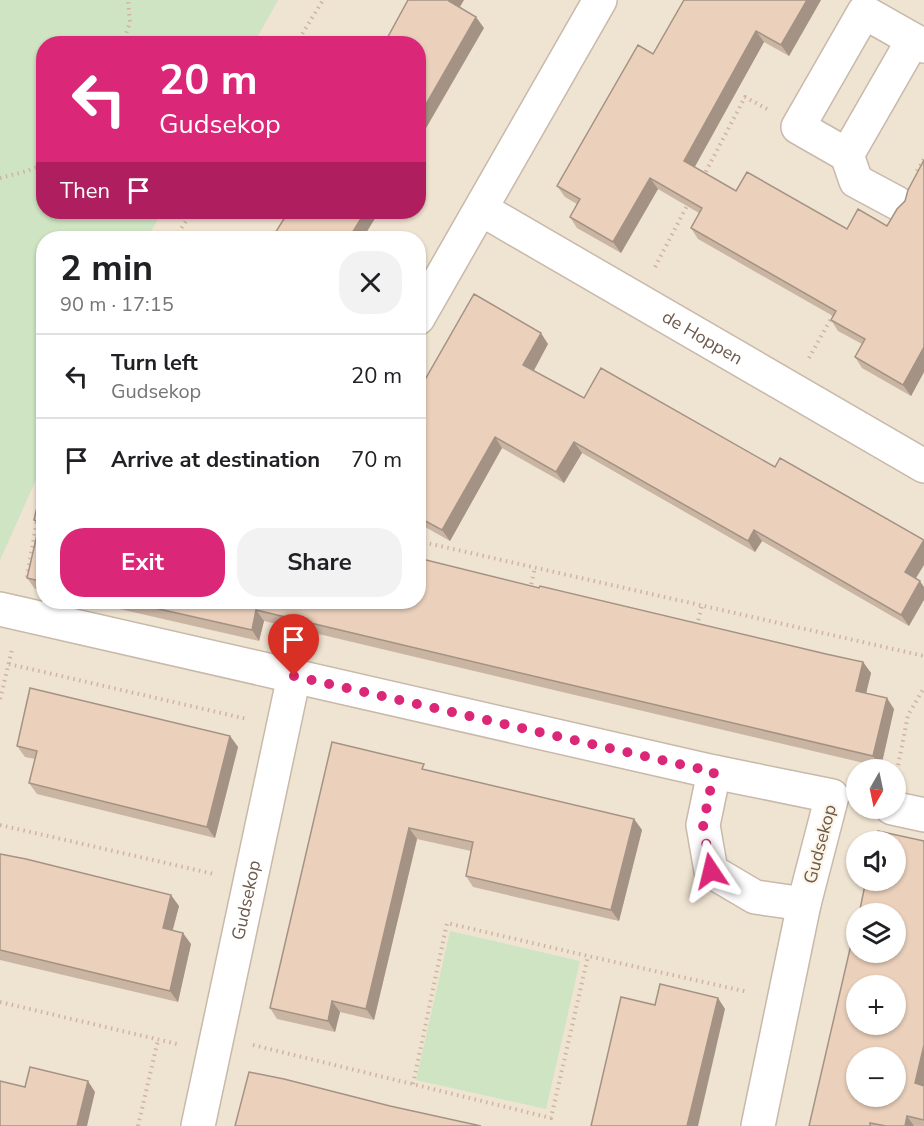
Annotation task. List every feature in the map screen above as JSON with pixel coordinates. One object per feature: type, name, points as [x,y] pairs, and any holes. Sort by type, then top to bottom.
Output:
[{"type":"street","points":[[426,304],[600,0]]},
{"type":"street","points":[[847,155],[919,43],[864,12],[798,127],[847,155],[856,181],[897,203]]},
{"type":"street","name":"de Hoppen","points":[[481,209],[924,466]]},
{"type":"street","name":"Gudsekop","points":[[10,612],[714,772],[844,799],[804,904],[758,1126]]},
{"type":"street","name":"Gudsekop","points":[[198,1126],[294,676]]},
{"type":"street","name":"Gudsekop","points":[[714,772],[703,825],[711,871],[755,897],[804,904]]},
{"type":"street","points":[[906,811],[924,815]]},
{"type":"path","points":[[125,36],[130,23],[128,0]]},
{"type":"path","points":[[301,36],[323,0]]},
{"type":"path","points":[[702,178],[746,97],[798,127]]},
{"type":"path","points":[[897,203],[924,159]]},
{"type":"path","points":[[0,178],[36,167]]},
{"type":"path","points":[[638,299],[692,198]]},
{"type":"path","points":[[791,389],[838,306]]},
{"type":"path","points":[[0,699],[9,664],[10,612],[36,523]]},
{"type":"path","points":[[426,543],[924,656]]},
{"type":"path","points":[[528,601],[535,567]]},
{"type":"path","points":[[697,627],[702,605]]},
{"type":"path","points":[[9,664],[283,727]]},
{"type":"path","points":[[899,759],[908,715],[924,688]]},
{"type":"path","points":[[0,825],[250,882]]},
{"type":"path","points":[[413,1084],[447,923],[784,1000]]},
{"type":"path","points":[[0,1002],[158,1040],[215,1045],[413,1084],[551,1118],[588,956]]},
{"type":"path","points":[[138,1126],[158,1040]]},
{"type":"shaded area","points":[[198,0],[924,0],[924,1126],[0,1126],[0,492],[36,399],[36,609],[426,609],[426,231],[102,231],[106,219],[426,219],[426,36],[179,36]]},
{"type":"green space","points":[[0,0],[278,0],[258,36],[36,36],[36,219],[158,219],[151,231],[36,231],[36,480],[0,560]]},
{"type":"green space","points":[[450,931],[580,961],[546,1109],[416,1080]]},
{"type":"building","points":[[408,0],[450,0],[476,17],[426,104],[426,36],[388,36]]},
{"type":"building","points":[[684,0],[807,0],[781,45],[756,31],[684,161],[736,191],[747,172],[847,229],[858,209],[887,226],[897,209],[905,201],[908,190],[924,160],[924,347],[903,385],[855,357],[865,339],[831,320],[836,311],[691,228],[702,208],[650,178],[613,242],[570,217],[580,199],[557,186],[638,45],[653,54]]},
{"type":"building","points":[[284,219],[361,219],[353,231],[276,231]]},
{"type":"building","points":[[474,294],[541,333],[523,365],[584,398],[601,368],[775,467],[780,458],[924,540],[905,572],[920,581],[901,615],[754,530],[748,541],[574,442],[556,472],[495,437],[442,530],[426,521],[426,378]]},
{"type":"building","points":[[36,539],[36,580],[27,578]]},
{"type":"building","points":[[426,560],[863,662],[856,691],[887,698],[873,756],[256,610],[252,630],[159,609],[426,609]]},
{"type":"building","points":[[30,688],[230,736],[207,827],[29,783],[37,751],[17,746]]},
{"type":"building","points":[[332,742],[424,764],[422,769],[634,819],[611,910],[466,876],[473,842],[409,828],[366,1009],[332,1001],[328,1021],[270,1008]]},
{"type":"building","points":[[906,837],[924,841],[924,1045],[915,1083],[924,1086],[924,1120],[907,1116],[905,1126],[870,1123],[870,1126],[809,1126],[847,963],[906,963],[906,903],[861,903],[864,891],[906,891]]},
{"type":"building","points":[[0,854],[171,895],[163,928],[183,933],[170,991],[0,950]]},
{"type":"building","points":[[660,984],[718,998],[687,1126],[591,1126],[621,997],[655,1005]]},
{"type":"building","points":[[30,1067],[88,1081],[77,1126],[0,1126],[0,1081],[25,1087]]},
{"type":"building","points":[[249,1072],[390,1106],[481,1126],[235,1126]]},
{"type":"route","points":[[294,676],[714,772],[703,825],[711,871]]}]
